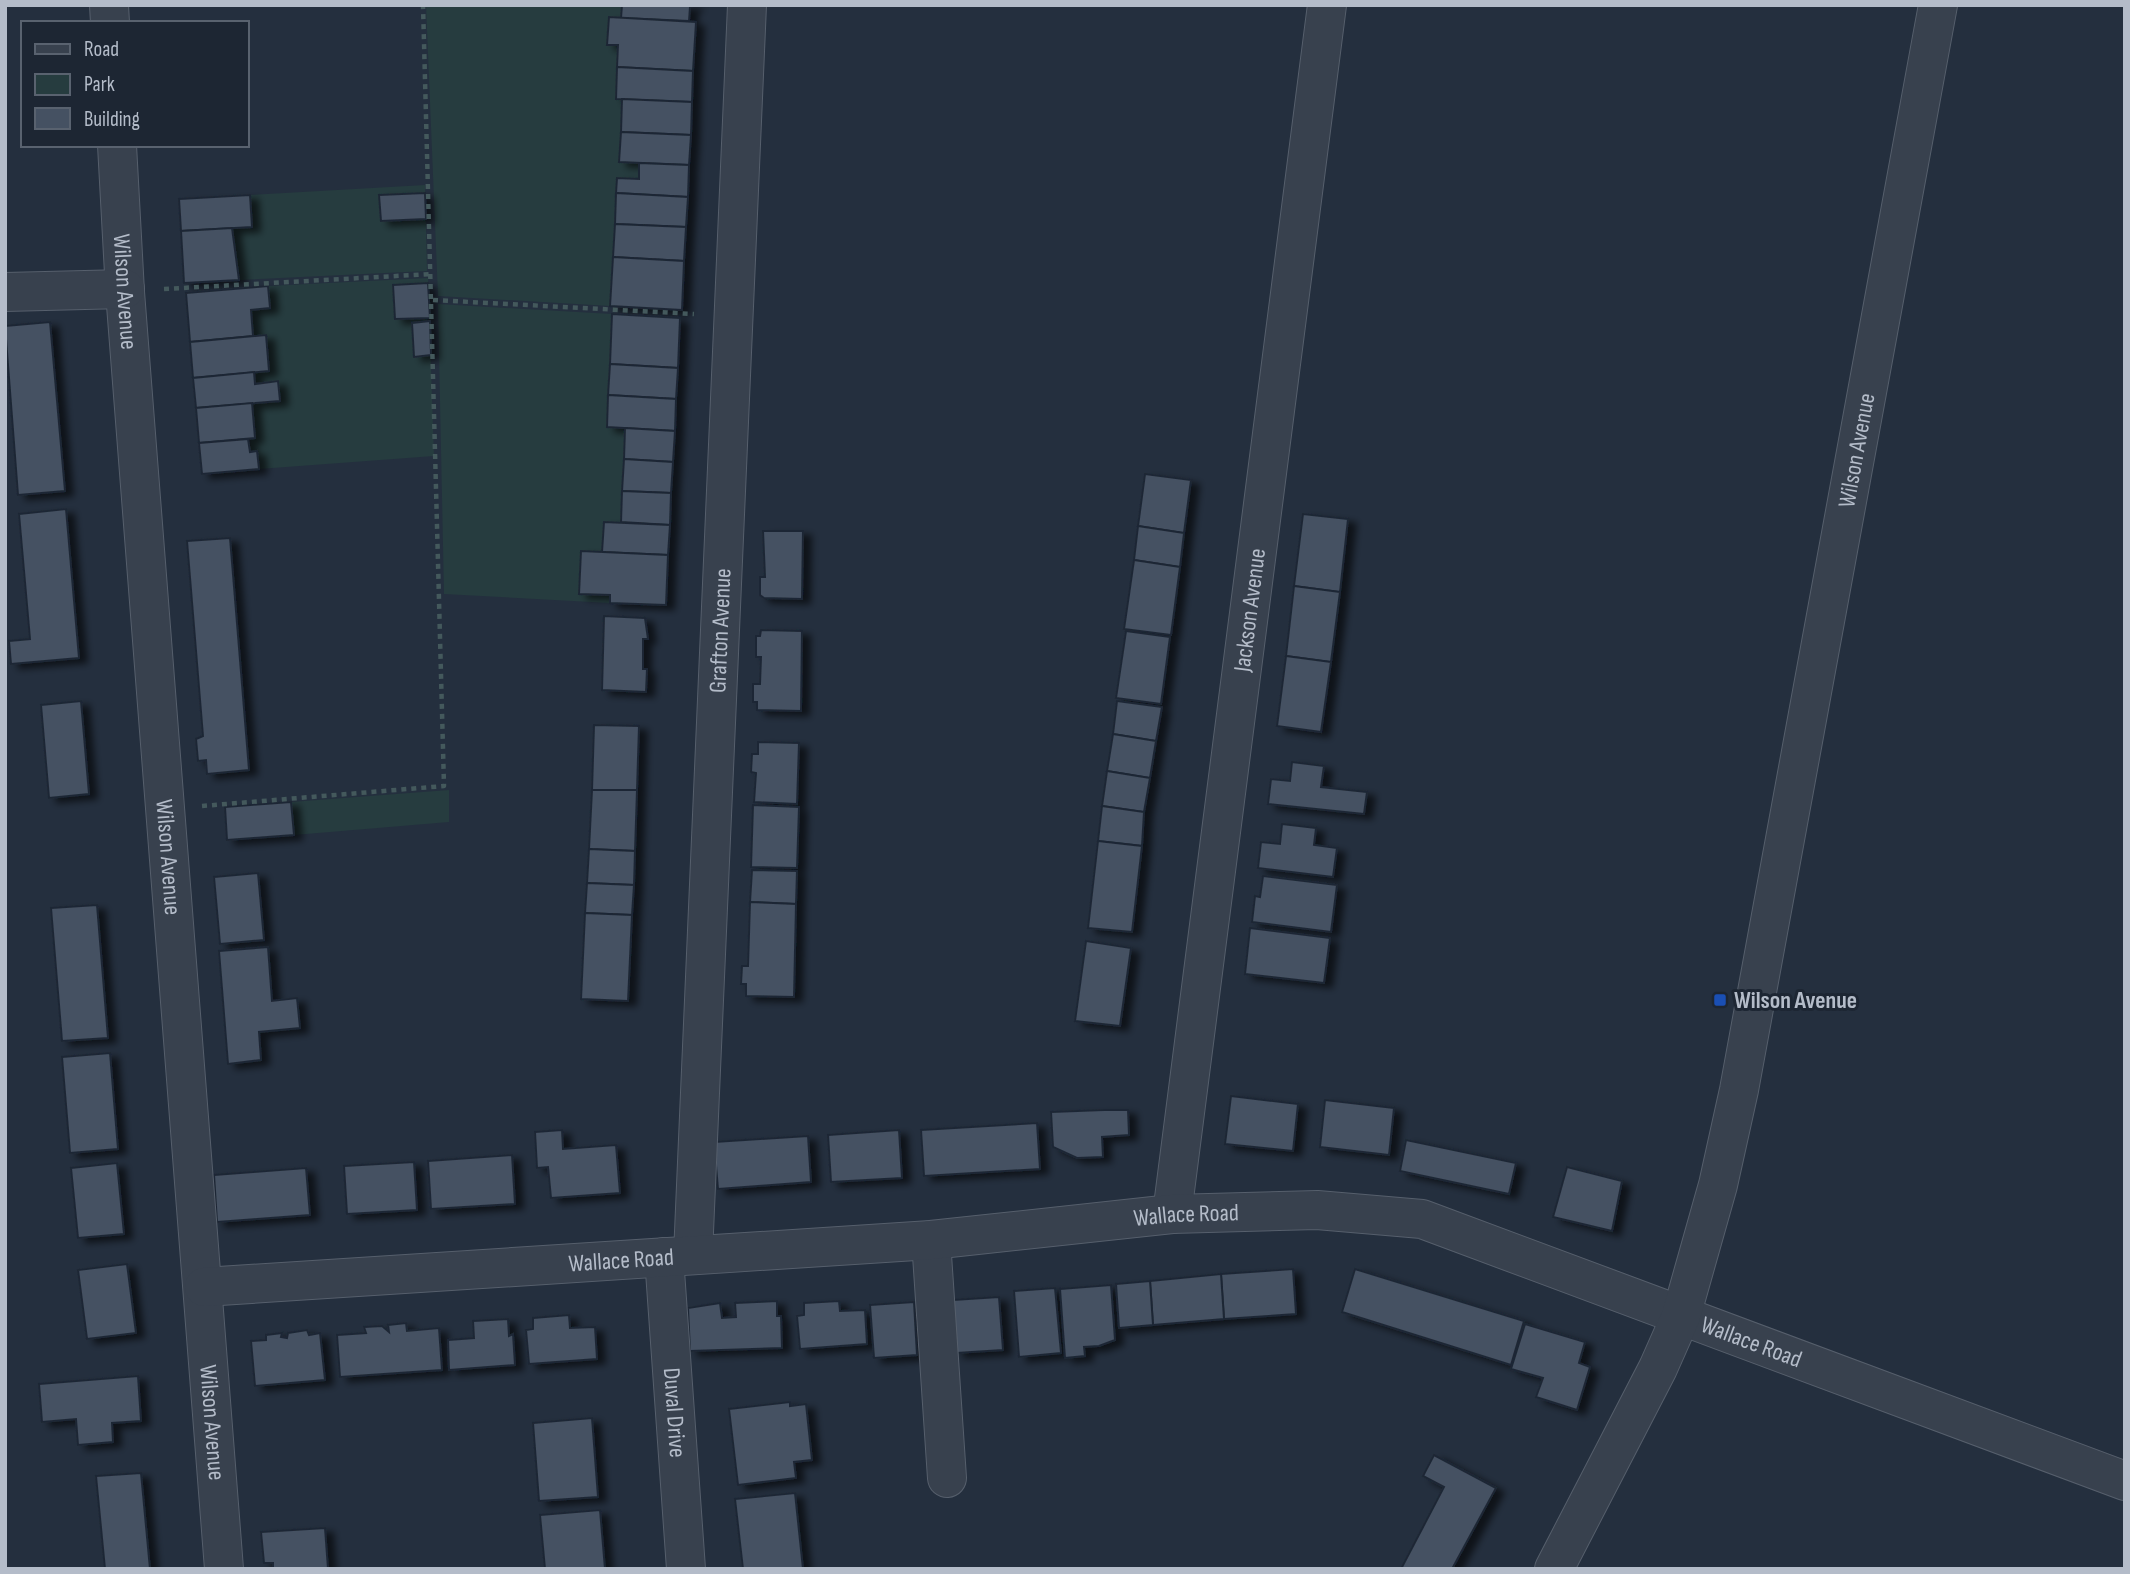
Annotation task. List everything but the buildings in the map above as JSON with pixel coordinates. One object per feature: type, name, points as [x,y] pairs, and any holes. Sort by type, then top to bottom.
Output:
[{"type":"street","name":"Grafton Avenue","points":[[679,1256],[734,316],[747,5]]},
{"type":"street","name":"Jackson Avenue","points":[[1172,1213],[1327,5]]},
{"type":"street","name":"Wilson Avenue","points":[[1553,1569],[1663,1357],[1681,1315],[1731,1134],[1938,5]]},
{"type":"street","name":"Wilson Avenue","points":[[117,147],[125,291],[225,1569]]},
{"type":"street","points":[[5,292],[125,291]]},
{"type":"street","name":"Wallace Road","points":[[204,1287],[931,1240],[1172,1213],[1317,1210],[1422,1219],[2125,1481]]},
{"type":"street","points":[[931,1240],[947,1478]]},
{"type":"street","name":"Duval Drive","points":[[679,1256],[687,1569]]},
{"type":"path","points":[[166,809],[444,786],[423,5]]},
{"type":"path","points":[[125,291],[432,274]]},
{"type":"path","points":[[433,300],[734,316]]},
{"type":"green space","points":[[426,5],[622,5],[621,18],[608,45],[618,45],[616,99],[622,99],[619,161],[639,163],[639,179],[617,178],[610,306],[438,296]]},
{"type":"green space","points":[[425,185],[427,271],[239,280],[232,228],[252,226],[250,195]]},
{"type":"green space","points":[[428,278],[434,456],[259,469],[257,451],[250,452],[252,403],[280,400],[278,381],[255,384],[254,372],[269,371],[266,336],[253,336],[251,310],[268,286]]},
{"type":"green space","points":[[438,304],[612,314],[607,427],[625,428],[621,522],[604,522],[602,552],[581,551],[579,594],[610,595],[610,603],[444,594]]},
{"type":"green space","points":[[449,790],[449,822],[294,835],[291,802]]},
{"type":"place","name":"Wilson Avenue","points":[[1720,1000]]}]
